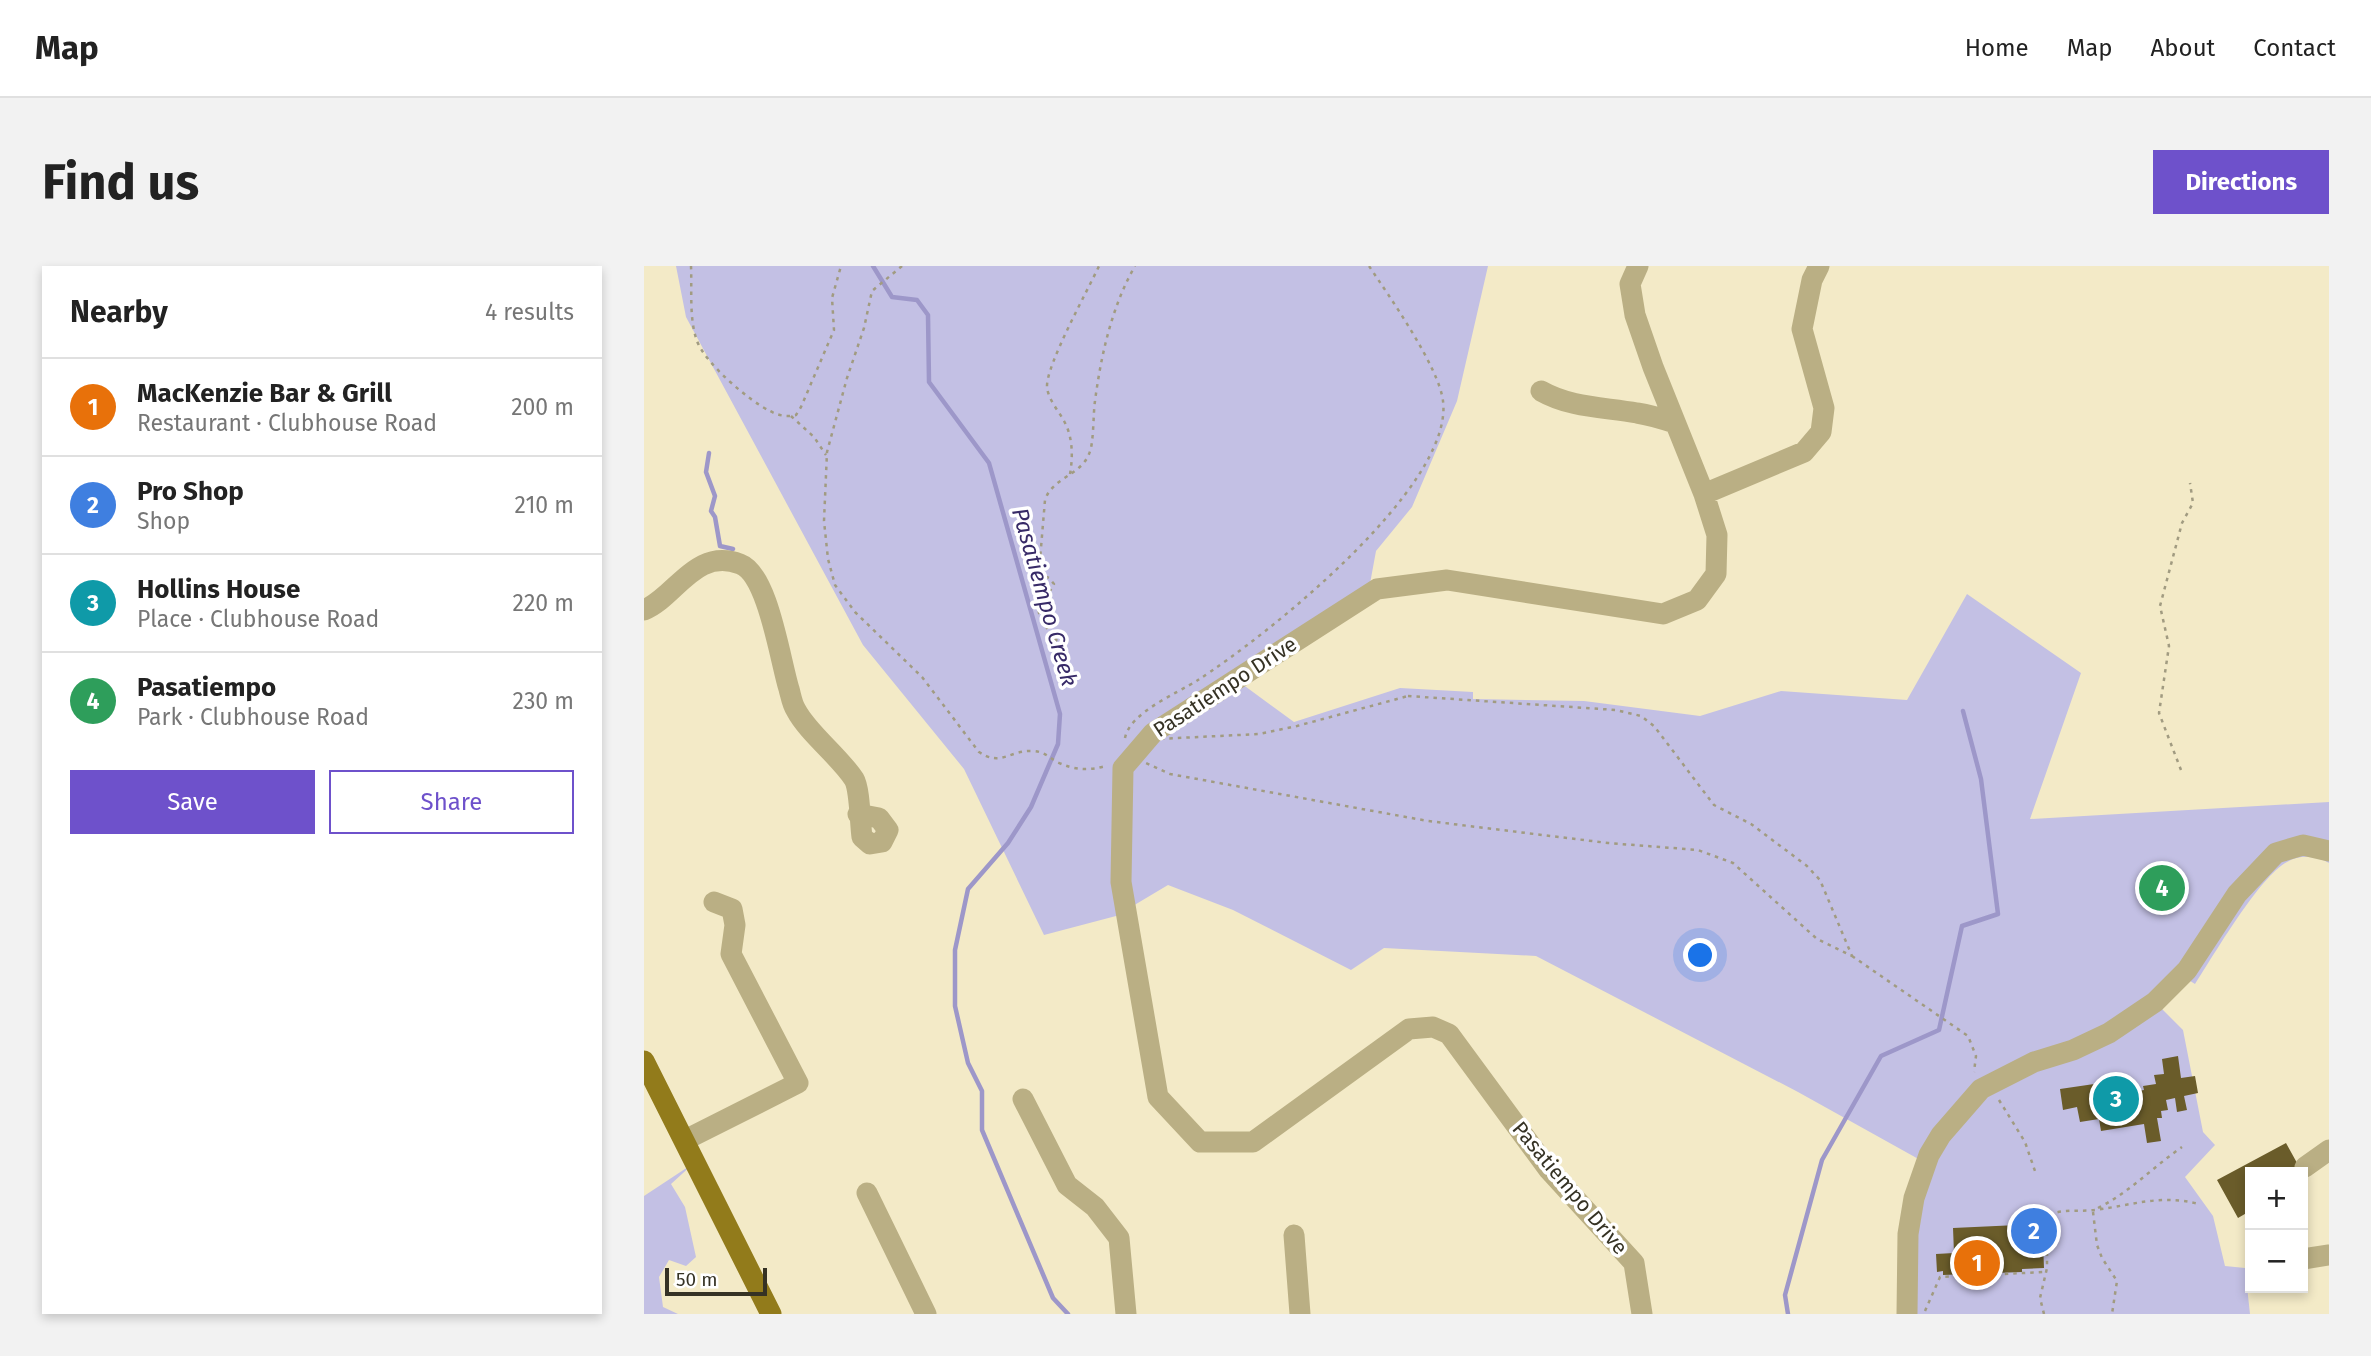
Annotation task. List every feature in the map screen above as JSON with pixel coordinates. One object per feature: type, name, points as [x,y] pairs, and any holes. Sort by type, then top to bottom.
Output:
[{"type":"main road","points":[[644,1061],[771,1314]]},
{"type":"street","name":"Pasatiempo Drive","points":[[1638,266],[1630,284],[1635,315],[1717,535],[1716,574],[1697,600],[1663,614],[1447,580],[1377,589],[1153,733],[1136,757],[1123,768],[1121,882],[1158,1097],[1200,1142],[1253,1142],[1409,1029],[1433,1027],[1449,1034],[1549,1170],[1634,1264],[1643,1314]]},
{"type":"street","points":[[1703,494],[1804,452],[1821,432],[1824,408],[1802,329],[1812,280],[1819,266]]},
{"type":"street","points":[[1541,391],[1555,399],[1598,409],[1638,413],[1675,423]]},
{"type":"street","points":[[644,610],[688,573],[703,565],[721,561],[740,564],[751,571],[760,583],[767,604],[796,710],[856,781],[859,814]]},
{"type":"street","points":[[1907,1314],[1908,1234],[1914,1198],[1929,1155],[1941,1135],[1981,1089],[2034,1062],[2109,1033],[2155,1002],[2187,970],[2237,894],[2276,853],[2303,845],[2329,851]]},
{"type":"street","points":[[685,1140],[798,1083],[731,954],[735,925],[732,909],[714,902]]},
{"type":"street","points":[[1023,1099],[1067,1185],[1095,1207],[1119,1238],[1126,1314]]},
{"type":"street","points":[[2305,1167],[2329,1150]]},
{"type":"street","points":[[867,1193],[926,1314]]},
{"type":"street","points":[[1294,1235],[1300,1314]]},
{"type":"street","points":[[2308,1258],[2329,1255]]},
{"type":"path","points":[[691,266],[696,337],[701,349],[710,361],[754,400],[770,411],[786,417],[796,415],[801,407],[834,330],[832,298],[841,266]]},
{"type":"path","points":[[902,266],[872,291],[827,456],[824,521],[828,559],[835,585],[855,612],[922,677],[979,752],[995,759],[1032,751],[1044,753],[1069,767],[1081,770],[1112,765]]},
{"type":"path","points":[[1070,474],[1072,456],[1068,430],[1050,398],[1048,381],[1053,362],[1099,266]]},
{"type":"path","points":[[1049,632],[1052,650],[1059,650],[1060,644],[1049,632],[1039,613],[1038,573],[1045,500],[1048,492],[1081,466],[1090,452],[1095,401],[1104,354],[1119,298],[1135,266]]},
{"type":"path","points":[[1369,266],[1438,382],[1444,410],[1432,453],[1413,486],[1368,537],[1316,587],[1228,661],[1147,709],[1126,731],[1124,741],[1127,748],[1136,757],[1170,774],[1428,821],[1608,843],[1698,850],[1732,863],[1817,939],[1852,957],[1968,1036],[1976,1056],[1972,1086],[1993,1093],[2012,1118],[2025,1142],[2036,1174]]},
{"type":"path","points":[[791,416],[814,437],[827,456]]},
{"type":"path","points":[[2182,770],[2159,713],[2169,646],[2160,606],[2182,523],[2193,503],[2190,483]]},
{"type":"path","points":[[1038,573],[1049,578],[1054,584],[1050,591],[1041,587],[1038,582]]},
{"type":"path","points":[[1136,757],[1158,739],[1259,734],[1408,696],[1616,710],[1641,716],[1654,726],[1714,806],[1751,824],[1807,866],[1820,880],[1852,957]]},
{"type":"path","points":[[2093,1210],[2130,1189],[2157,1164],[2182,1147]]},
{"type":"path","points":[[2044,1314],[2040,1298],[2047,1268],[2047,1216],[2056,1211],[2093,1210],[2161,1199],[2181,1199],[2199,1204]]},
{"type":"path","points":[[2093,1210],[2097,1245],[2117,1281],[2112,1314]]},
{"type":"path","points":[[1924,1314],[1940,1277],[2045,1272]]},
{"type":"shaded area","points":[[676,266],[1488,266],[1457,401],[1412,507],[1376,551],[1367,600],[1238,681],[1294,722],[1400,688],[1473,692],[1473,699],[1584,701],[1700,716],[1781,691],[1907,700],[1967,594],[2081,673],[2030,819],[2329,802],[2329,863],[2314,857],[2303,857],[2292,859],[2276,870],[2263,883],[2238,918],[2195,984],[2179,974],[2155,1002],[2183,1030],[2203,1132],[2215,1145],[2185,1177],[2213,1216],[2225,1266],[2245,1268],[2245,1293],[2248,1293],[2250,1314],[1909,1314],[1921,1218],[1922,1161],[1798,1092],[1536,956],[1384,948],[1351,970],[1233,910],[1168,885],[1116,916],[1044,935],[964,769],[863,645],[686,317]]},
{"type":"shaded area","points":[[694,1163],[671,1184],[685,1207],[696,1257],[686,1266],[669,1260],[659,1277],[663,1307],[678,1314],[644,1314],[644,1196]]},
{"type":"building","points":[[2178,1056],[2181,1078],[2195,1076],[2198,1093],[2184,1096],[2187,1110],[2177,1112],[2175,1098],[2166,1100],[2168,1110],[2161,1111],[2162,1118],[2157,1118],[2161,1141],[2147,1143],[2144,1124],[2101,1131],[2099,1119],[2080,1122],[2077,1107],[2063,1110],[2060,1089],[2101,1083],[2103,1097],[2144,1090],[2143,1086],[2156,1084],[2154,1075],[2164,1074],[2162,1059]]},
{"type":"building","points":[[2286,1143],[2299,1167],[2245,1167],[2245,1214],[2238,1218],[2217,1180]]},
{"type":"building","points":[[2039,1218],[2042,1218],[2044,1268],[2022,1269],[2022,1272],[1943,1275],[1943,1271],[1937,1272],[1936,1254],[1954,1253],[1953,1228],[2040,1224]]},
{"type":"waterway","name":"Pasatiempo Creek","points":[[873,266],[892,297],[917,300],[928,315],[929,382],[989,463],[1060,714],[1058,744],[1031,807],[1008,843],[968,889],[955,950],[955,1006],[968,1063],[982,1091],[982,1130],[1053,1298],[1068,1314]]},
{"type":"waterway","points":[[709,453],[706,472],[715,496],[711,511],[715,517],[720,546],[733,549]]},
{"type":"waterway","points":[[1788,1314],[1785,1295],[1822,1160],[1881,1056],[1939,1030],[1962,926],[1998,914],[1981,779],[1963,711]]},
{"type":"place","name":"Pasatiempo","points":[[2162,888]]},
{"type":"place","name":"Hollins House","points":[[2116,1099]]},
{"type":"place","name":"Pro Shop","points":[[2034,1231]]},
{"type":"place","name":"MacKenzie Bar & Grill","points":[[1977,1263]]}]
